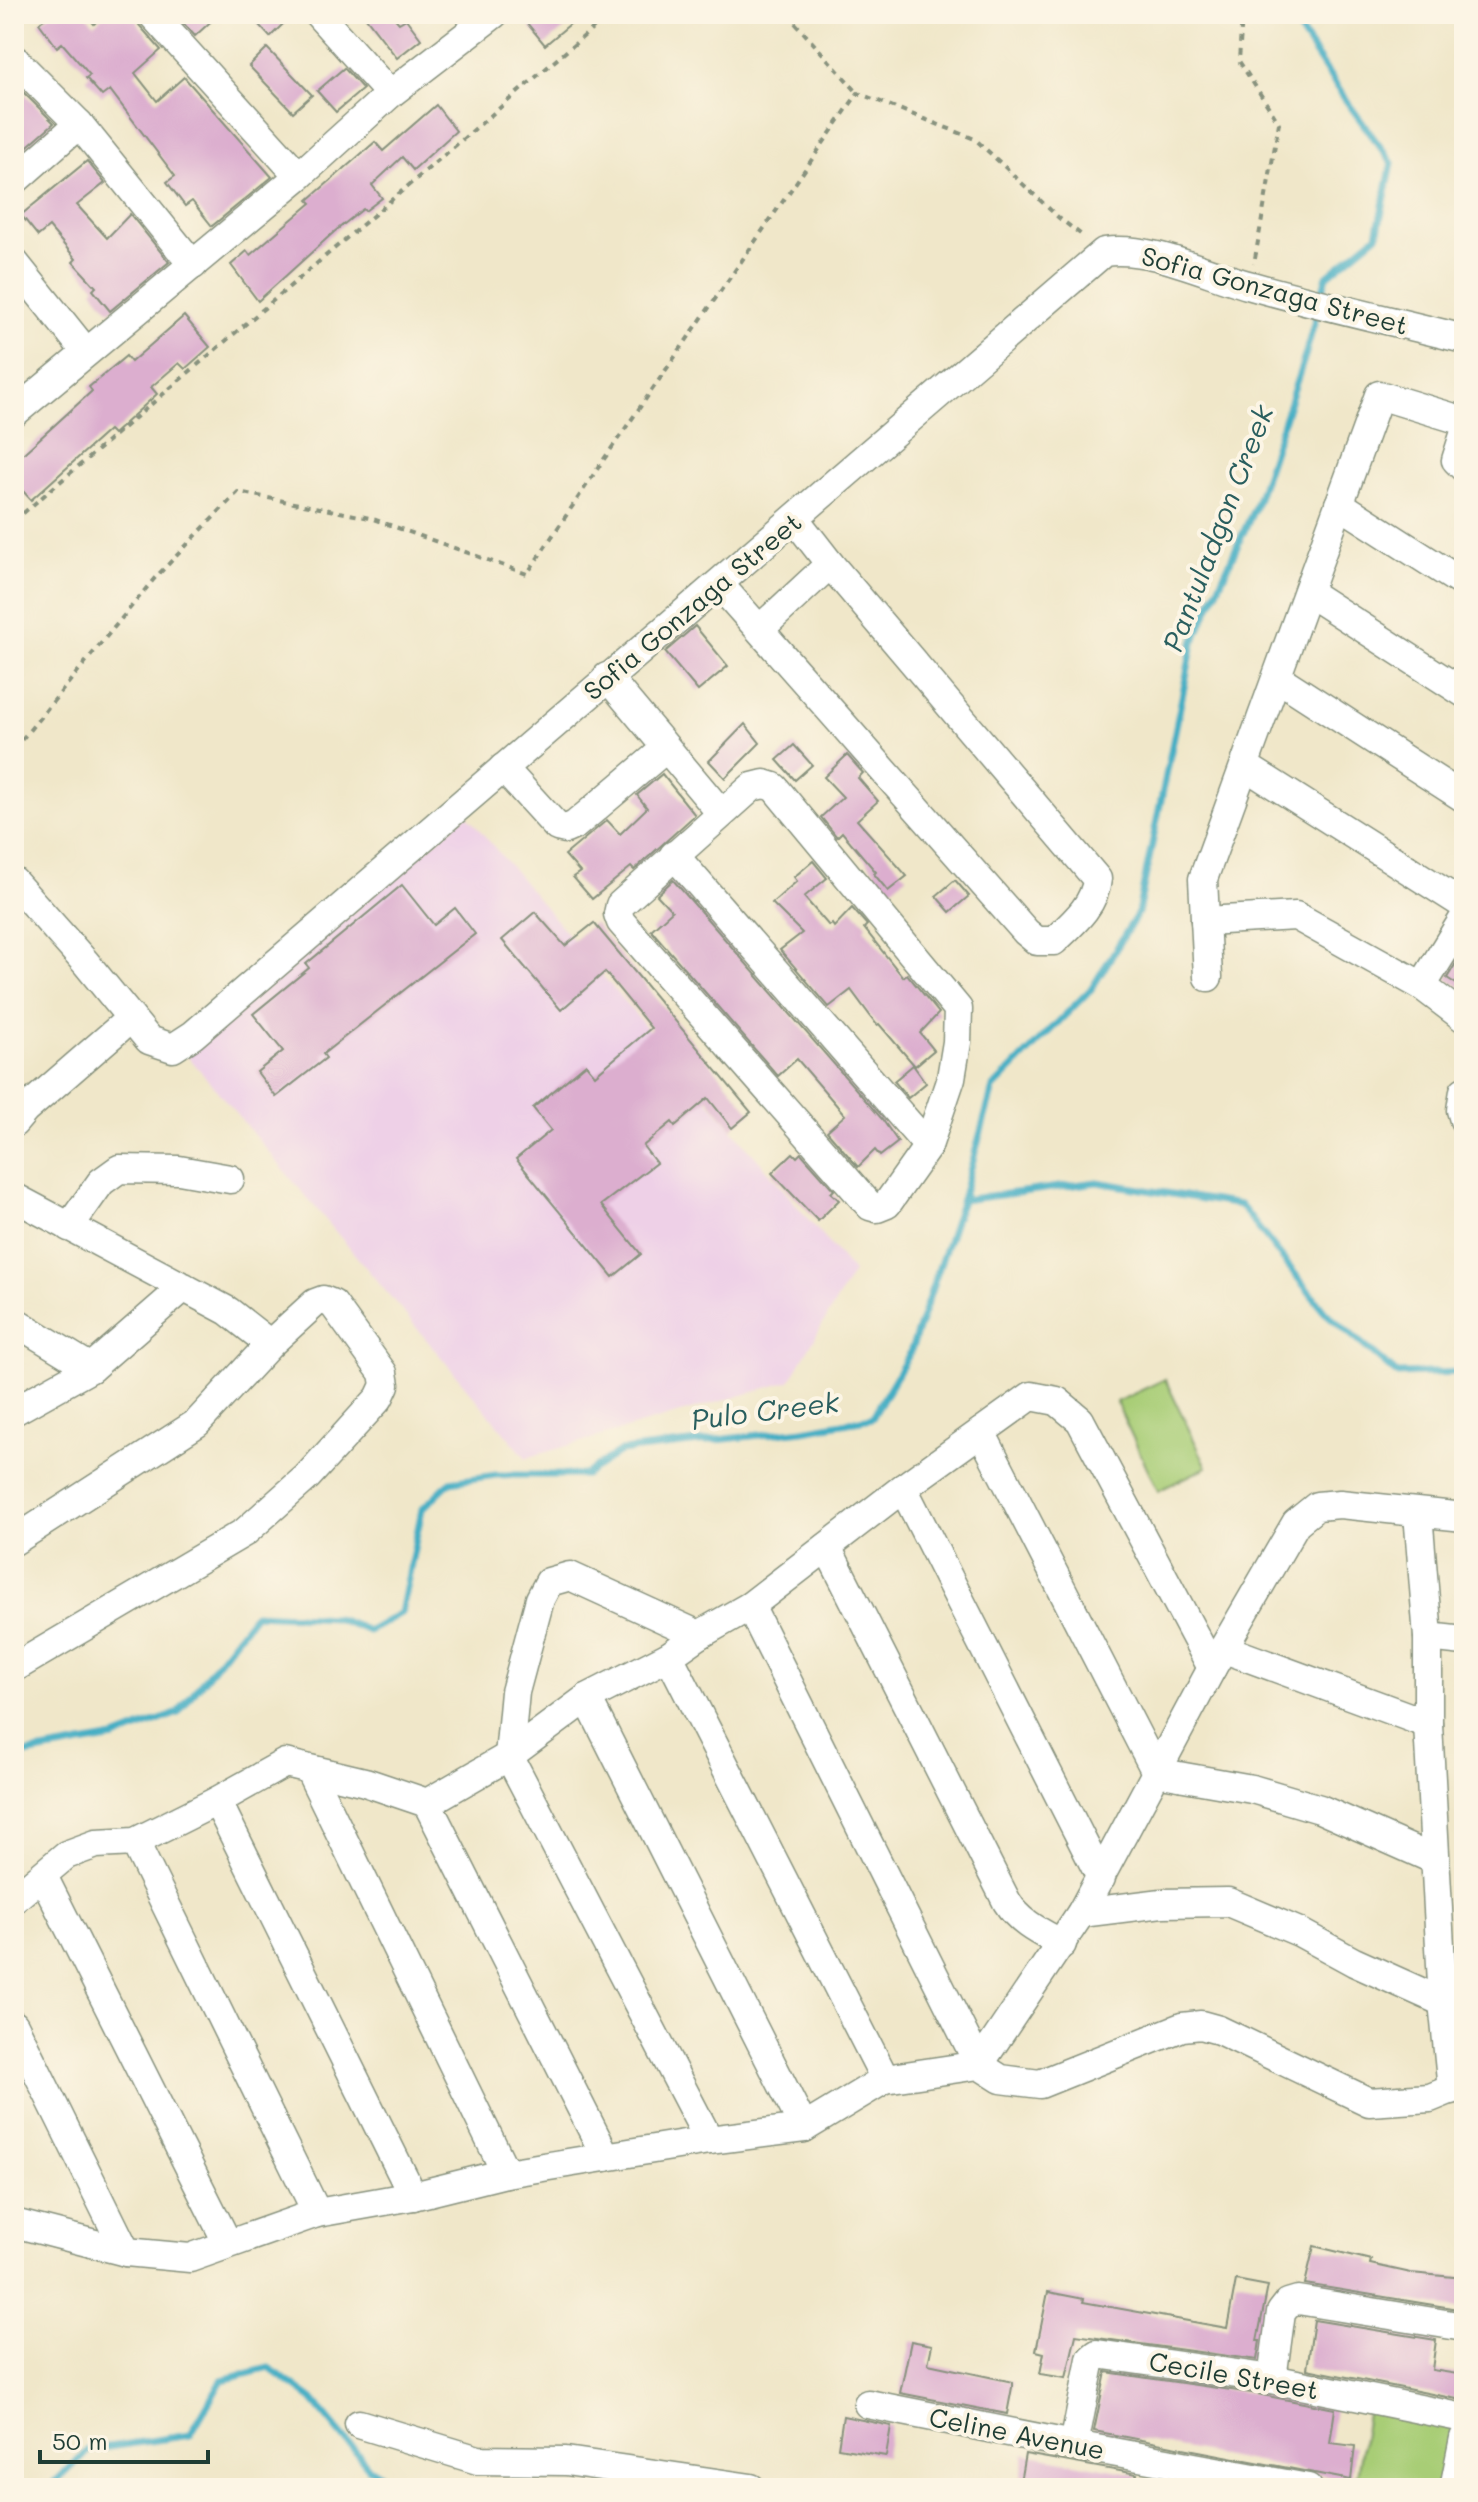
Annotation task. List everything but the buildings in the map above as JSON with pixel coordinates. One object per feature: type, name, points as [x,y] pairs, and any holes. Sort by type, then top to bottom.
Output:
[{"type":"street","points":[[152,14],[299,176]]},
{"type":"street","points":[[318,14],[390,94]]},
{"type":"street","points":[[14,413],[299,176],[390,94],[494,14]]},
{"type":"street","points":[[14,59],[79,124],[193,265]]},
{"type":"street","points":[[14,181],[79,124]]},
{"type":"street","name":"Sofia Gonzaga Street","points":[[14,882],[149,1040],[173,1048],[193,1035],[1104,252],[1140,252],[1250,286],[1464,339]]},
{"type":"street","points":[[14,262],[86,352]]},
{"type":"street","points":[[1208,977],[1203,879],[1379,395],[1464,421]]},
{"type":"street","points":[[1464,435],[1456,460],[1464,468]]},
{"type":"street","points":[[1339,504],[1464,584]]},
{"type":"street","points":[[719,584],[1026,932],[1037,941],[1054,941],[1096,894],[1097,879],[795,519]]},
{"type":"street","points":[[760,629],[830,564]]},
{"type":"street","points":[[1309,593],[1464,693]]},
{"type":"street","points":[[607,677],[721,813]]},
{"type":"street","points":[[1278,678],[1464,798]]},
{"type":"street","points":[[503,768],[557,827],[566,829],[575,825],[665,749]]},
{"type":"street","points":[[1245,766],[1464,905]]},
{"type":"street","points":[[764,784],[774,787],[958,1009],[951,1078],[928,1146],[887,1204],[877,1208],[870,1206],[621,922],[618,914],[620,905],[721,813],[752,787],[764,784]]},
{"type":"street","points":[[674,855],[928,1146]]},
{"type":"street","points":[[1205,921],[1296,916],[1422,986],[1464,1018]]},
{"type":"street","points":[[1422,986],[1464,918]]},
{"type":"street","points":[[14,1123],[131,1018]]},
{"type":"street","points":[[1464,1091],[1461,1110],[1464,1120]]},
{"type":"street","points":[[69,1227],[101,1182],[119,1169],[179,1170],[230,1179]]},
{"type":"street","points":[[14,1197],[228,1311],[270,1344]]},
{"type":"street","points":[[14,1411],[91,1368],[184,1287]]},
{"type":"street","points":[[14,1541],[197,1423],[270,1344],[315,1303],[323,1300],[333,1304],[383,1373],[385,1385],[379,1398],[307,1477],[245,1532],[14,1668]]},
{"type":"street","points":[[14,1321],[91,1368]]},
{"type":"street","points":[[427,1803],[509,1756],[587,1698],[669,1656],[750,1606],[903,1488],[1031,1396],[1057,1401],[1080,1420],[1219,1659],[1428,1724]]},
{"type":"street","points":[[981,1432],[1156,1772]]},
{"type":"street","points":[[903,1488],[1101,1878]]},
{"type":"street","points":[[14,2223],[126,2252],[190,2258],[317,2213],[413,2196],[506,2173],[804,2128],[885,2079],[979,2065],[1081,1913],[1270,1564],[1296,1523],[1317,1506],[1340,1504],[1464,1517]]},
{"type":"street","points":[[750,1606],[979,2065],[1001,2079],[1040,2084],[1182,2027],[1201,2025],[1219,2030],[1369,2102],[1430,2098],[1458,2087],[1443,2002],[1428,1724],[1428,1637],[1418,1513]]},
{"type":"street","points":[[827,1547],[1007,1902],[1025,1923],[1062,1944]]},
{"type":"street","points":[[699,1635],[570,1576],[549,1582],[540,1599],[515,1692],[509,1756],[709,2140]]},
{"type":"street","points":[[1428,1637],[1464,1641]]},
{"type":"street","points":[[669,1656],[885,2079]]},
{"type":"street","points":[[587,1698],[804,2128]]},
{"type":"street","points":[[14,1899],[66,1855],[96,1844],[135,1842],[285,1763],[365,1782],[427,1803],[606,2157]]},
{"type":"street","points":[[310,1771],[506,2173]]},
{"type":"street","points":[[1156,1772],[1252,1789],[1320,1809],[1435,1860]]},
{"type":"street","points":[[217,1801],[413,2196]]},
{"type":"street","points":[[135,1842],[317,2213]]},
{"type":"street","points":[[43,1876],[228,2244]]},
{"type":"street","points":[[1081,1913],[1162,1903],[1228,1902],[1299,1932],[1354,1962],[1443,2002]]},
{"type":"street","points":[[14,2025],[126,2252]]},
{"type":"street","points":[[1272,2379],[1281,2312],[1288,2303],[1298,2300],[1464,2327]]},
{"type":"street","name":"Cecile Street","points":[[1074,2445],[1091,2359],[1097,2354],[1272,2379],[1464,2418]]},
{"type":"street","name":"Celine Avenue","points":[[868,2404],[1308,2488]]},
{"type":"street","points":[[359,2424],[478,2460],[566,2461],[751,2488]]},
{"type":"street","points":[[1454,2488],[1464,2438]]},
{"type":"path","points":[[14,521],[610,14]]},
{"type":"path","points":[[787,14],[858,93],[975,139],[1059,218],[1104,252]]},
{"type":"path","points":[[1242,14],[1239,61],[1279,123],[1250,286]]},
{"type":"path","points":[[14,749],[154,579],[238,492],[370,518],[527,574],[858,93]]},
{"type":"shaded area","points":[[467,815],[853,1272],[790,1381],[526,1458],[187,1055]]},
{"type":"green space","points":[[1165,1379],[1207,1467],[1158,1491],[1116,1402]]},
{"type":"green space","points":[[1368,2407],[1458,2425],[1446,2488],[1355,2488]]},
{"type":"waterway","name":"Pantuladgon Creek","points":[[1299,14],[1297,26],[1392,163],[1377,235],[1327,276],[1321,297]]},
{"type":"waterway","name":"Pulo Creek","points":[[14,1759],[25,1754],[115,1738],[178,1713],[255,1614],[335,1618],[369,1631],[401,1613],[422,1509],[450,1482],[496,1475],[585,1475],[621,1451],[803,1430],[872,1418],[910,1353],[962,1200],[993,1088],[1092,988],[1138,913],[1193,643],[1255,507],[1318,309]]},
{"type":"waterway","name":"Pulo Creek","points":[[962,1200],[1097,1182],[1240,1205],[1326,1313],[1397,1374],[1464,1372]]},
{"type":"waterway","points":[[49,2488],[88,2450],[190,2435],[222,2380],[269,2368],[312,2399],[369,2468],[401,2488]]}]
